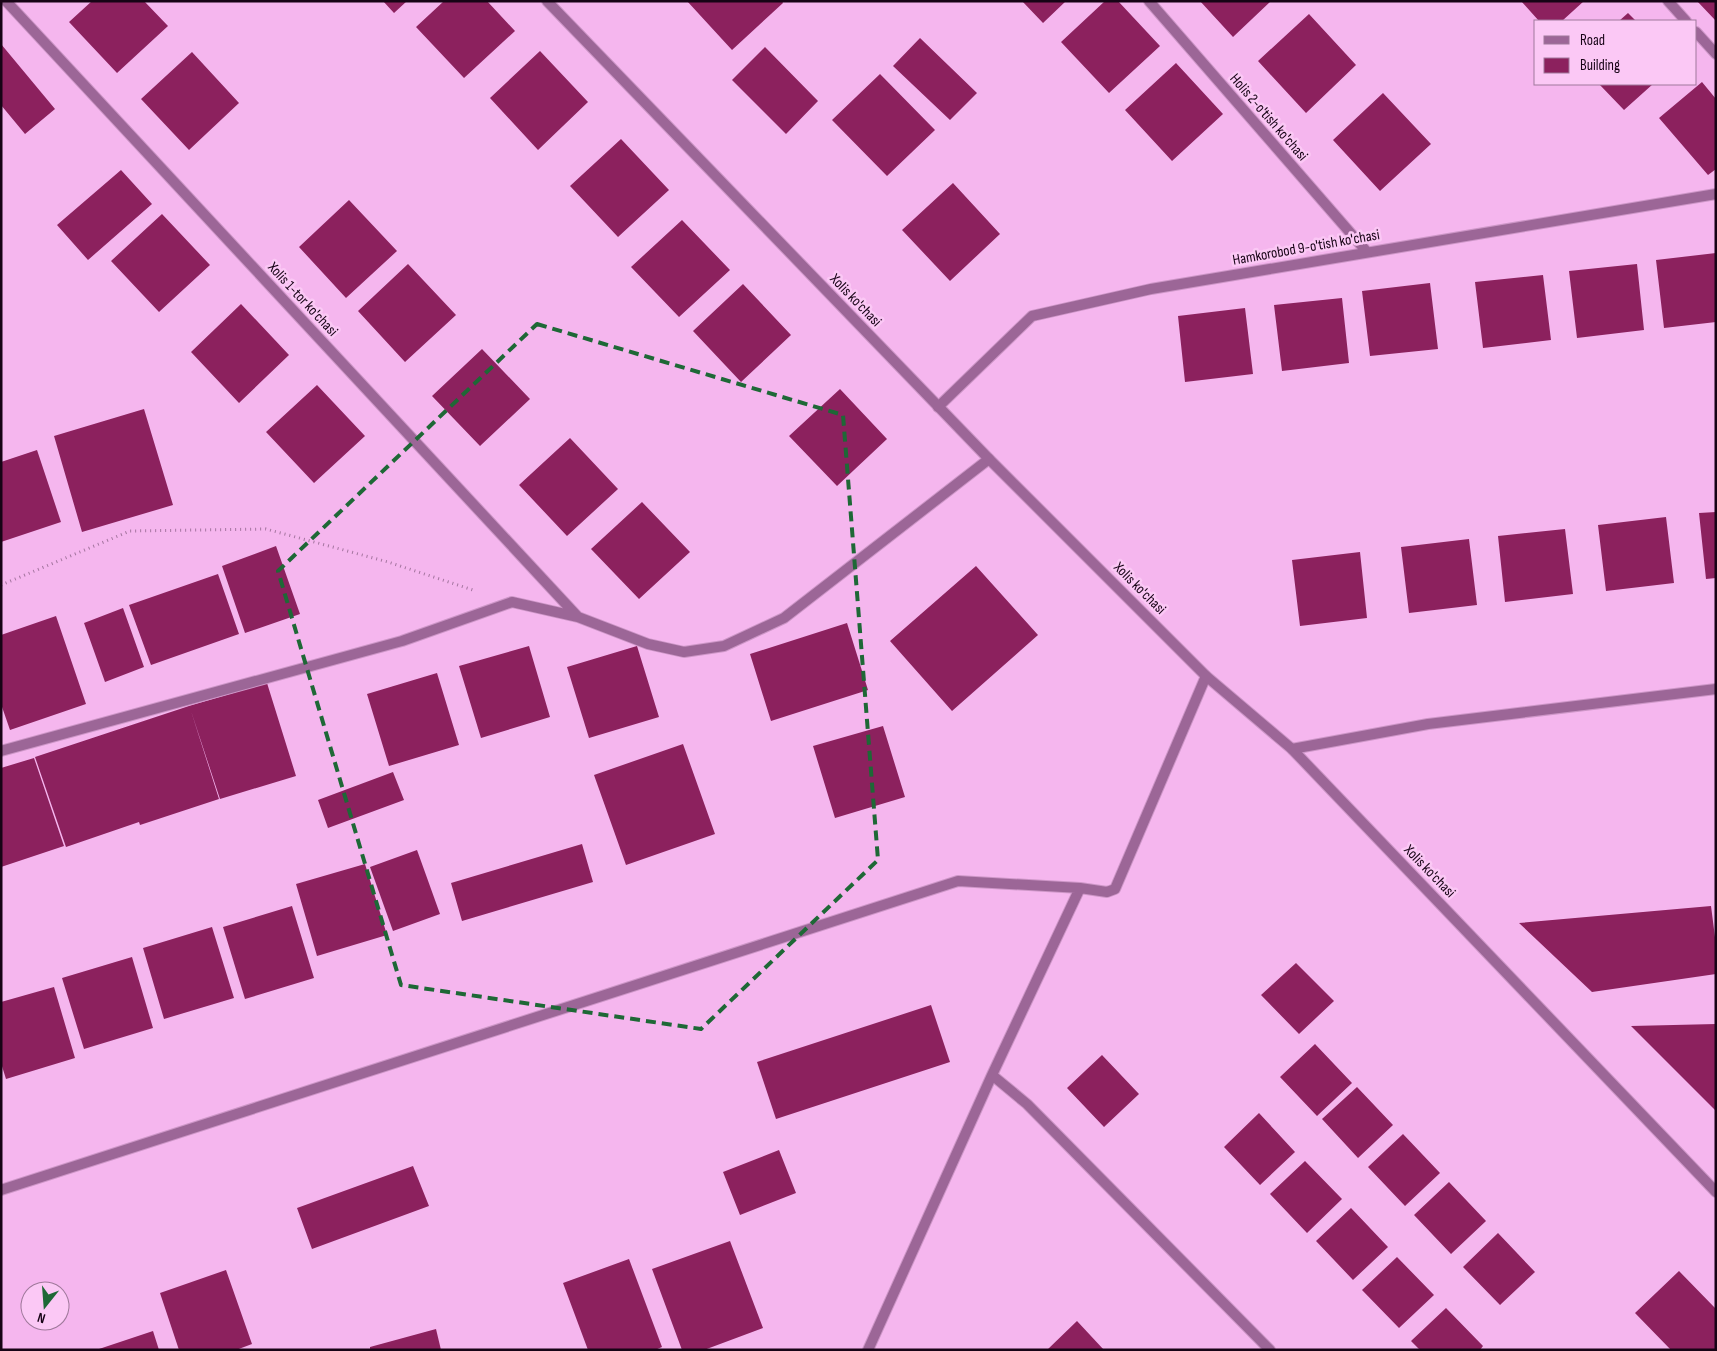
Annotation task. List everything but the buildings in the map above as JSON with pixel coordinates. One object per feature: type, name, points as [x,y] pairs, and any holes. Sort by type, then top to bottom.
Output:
[{"type":"street","name":"Xolis 1-tor ko'chasi","points":[[6,1],[578,617]]},
{"type":"street","name":"Xolis ko'chasi","points":[[546,1],[989,459],[1206,676],[1292,749],[1716,1192]]},
{"type":"street","name":"Holis 2-o'tish ko'chasi","points":[[1149,1],[1367,252]]},
{"type":"street","points":[[1668,1],[1685,20]]},
{"type":"street","points":[[1697,33],[1716,54]]},
{"type":"street","name":"Hamkorobod 9-o'tish ko'chasi","points":[[938,406],[1032,316],[1151,289],[1716,194]]},
{"type":"street","points":[[1,751],[402,641],[512,602],[578,617],[648,644],[684,652],[724,646],[784,618],[989,459]]},
{"type":"street","points":[[1,1190],[958,881],[1080,888],[1107,892],[1115,890],[1206,676]]},
{"type":"street","points":[[1292,749],[1428,724],[1716,689]]},
{"type":"street","points":[[868,1350],[992,1075],[1080,888]]},
{"type":"street","points":[[992,1075],[1027,1104],[1270,1350]]},
{"type":"path","points":[[1,585],[130,531],[266,529],[388,562],[512,602]]},
{"type":"highlighted area","points":[[537,324],[843,415],[878,860],[701,1029],[401,985],[278,571]]}]
